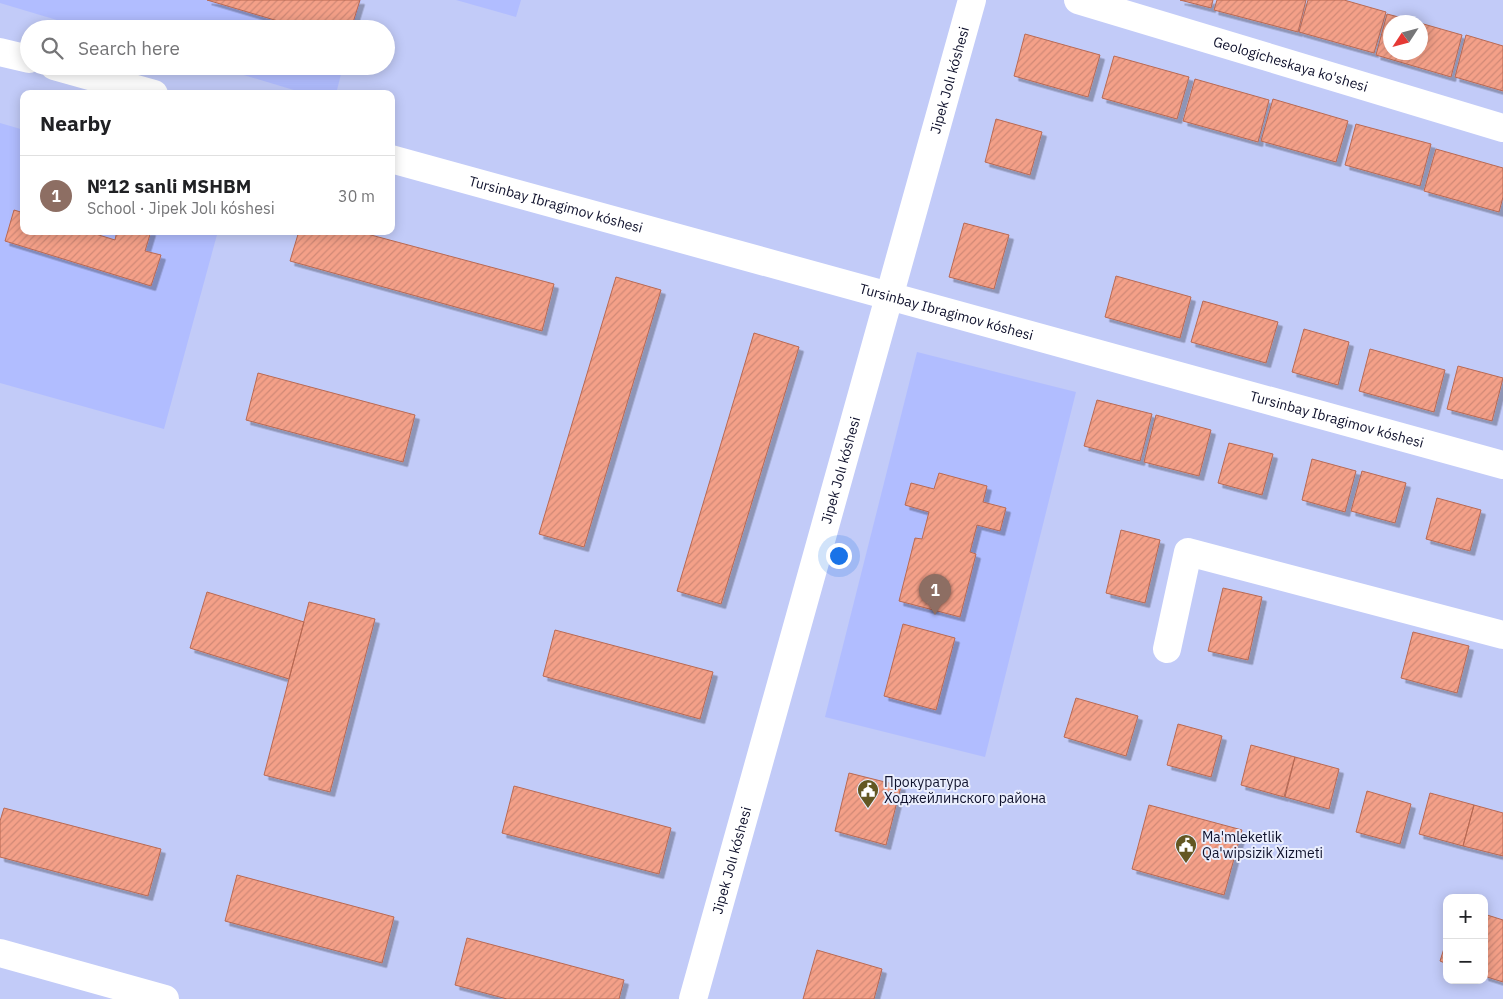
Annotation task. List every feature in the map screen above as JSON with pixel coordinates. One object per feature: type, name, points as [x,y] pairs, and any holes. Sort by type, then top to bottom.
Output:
[{"type":"street","name":"Jipek Jolı kóshesi","points":[[693,999],[972,0]]},
{"type":"street","name":"Geologicheskaya ko'shesi","points":[[1078,0],[1503,128]]},
{"type":"street","points":[[0,52],[20,57]]},
{"type":"street","points":[[86,75],[140,90]]},
{"type":"street","name":"Tursinbay Ibragimov kóshesi","points":[[395,160],[1503,465]]},
{"type":"street","points":[[1168,649],[1188,552],[1503,635]]},
{"type":"street","points":[[0,953],[165,999]]},
{"type":"shaded area","points":[[0,0],[361,0],[355,20],[57,20],[0,3]]},
{"type":"shaded area","points":[[456,0],[521,0],[516,17]]},
{"type":"shaded area","points":[[244,75],[341,75],[337,90],[294,90]]},
{"type":"shaded area","points":[[0,123],[20,129],[20,235],[217,235],[164,429],[0,383]]},
{"type":"shaded area","points":[[917,352],[1076,392],[985,757],[825,717]]},
{"type":"building","points":[[207,0],[360,0],[354,20],[275,20]]},
{"type":"building","points":[[1180,0],[1213,0],[1211,8]]},
{"type":"building","points":[[1217,0],[1306,0],[1298,32],[1214,10]]},
{"type":"building","points":[[1308,0],[1344,0],[1386,12],[1385,15],[1383,15],[1383,22],[1374,53],[1299,32]]},
{"type":"building","points":[[1428,25],[1462,35],[1451,77],[1393,60],[1428,60]]},
{"type":"building","points":[[1383,29],[1383,57],[1376,55]]},
{"type":"building","points":[[1025,34],[1100,55],[1088,97],[1014,76]]},
{"type":"building","points":[[1466,35],[1503,46],[1503,91],[1455,77]]},
{"type":"building","points":[[1114,56],[1189,77],[1177,119],[1102,98]]},
{"type":"building","points":[[1195,79],[1269,100],[1258,142],[1183,121]]},
{"type":"building","points":[[1273,99],[1348,121],[1336,162],[1261,141]]},
{"type":"building","points":[[996,119],[1042,132],[1030,175],[985,162]]},
{"type":"building","points":[[1356,124],[1431,144],[1420,186],[1345,165]]},
{"type":"building","points":[[1436,149],[1503,168],[1503,197],[1499,212],[1424,191]]},
{"type":"building","points":[[14,210],[20,212],[20,235],[99,235],[115,240],[116,235],[150,235],[145,251],[161,255],[151,286],[5,241]]},
{"type":"building","points":[[964,223],[1009,235],[994,289],[949,277]]},
{"type":"building","points":[[298,235],[371,235],[554,284],[542,331],[290,261]]},
{"type":"building","points":[[1116,276],[1191,297],[1180,338],[1105,317]]},
{"type":"building","points":[[616,277],[661,290],[584,547],[539,534]]},
{"type":"building","points":[[1203,301],[1278,322],[1266,363],[1191,342]]},
{"type":"building","points":[[1304,329],[1349,342],[1338,385],[1292,372]]},
{"type":"building","points":[[754,333],[799,347],[721,604],[677,591]]},
{"type":"building","points":[[1370,349],[1445,370],[1434,412],[1359,391]]},
{"type":"building","points":[[1458,366],[1503,378],[1492,421],[1447,409]]},
{"type":"building","points":[[258,373],[415,415],[403,462],[246,420]]},
{"type":"building","points":[[1097,400],[1152,414],[1140,461],[1084,446]]},
{"type":"building","points":[[1156,415],[1211,430],[1199,476],[1144,462]]},
{"type":"building","points":[[1229,443],[1273,454],[1262,495],[1218,483]]},
{"type":"building","points":[[1312,459],[1356,471],[1345,512],[1302,500]]},
{"type":"building","points":[[1362,471],[1406,483],[1395,523],[1351,511]]},
{"type":"building","points":[[939,473],[987,486],[983,502],[1006,508],[1000,531],[977,525],[970,552],[976,554],[960,617],[899,601],[915,538],[922,539],[929,512],[905,505],[911,483],[934,489]]},
{"type":"building","points":[[1437,498],[1481,510],[1470,551],[1426,539]]},
{"type":"building","points":[[1121,530],[1160,540],[1145,603],[1106,593]]},
{"type":"building","points":[[1223,588],[1262,597],[1248,660],[1208,651]]},
{"type":"building","points":[[207,592],[304,622],[289,679],[190,648]]},
{"type":"building","points":[[309,602],[375,619],[330,792],[264,775]]},
{"type":"building","points":[[903,624],[955,638],[936,710],[884,696]]},
{"type":"building","points":[[555,630],[713,672],[700,719],[543,676]]},
{"type":"building","points":[[1413,632],[1469,646],[1457,693],[1401,678]]},
{"type":"building","points":[[1076,698],[1138,716],[1126,756],[1064,737]]},
{"type":"building","points":[[1178,724],[1222,736],[1211,777],[1167,765]]},
{"type":"building","points":[[1251,745],[1295,757],[1284,797],[1241,785]]},
{"type":"building","points":[[1295,757],[1339,769],[1329,809],[1285,797]]},
{"type":"building","points":[[849,773],[901,786],[886,845],[835,831]]},
{"type":"building","points":[[514,786],[671,828],[659,874],[502,833]]},
{"type":"building","points":[[1367,791],[1411,804],[1400,844],[1356,832]]},
{"type":"building","points":[[1430,793],[1474,805],[1463,846],[1419,834]]},
{"type":"building","points":[[1149,805],[1242,830],[1224,895],[1132,869]]},
{"type":"building","points":[[1474,805],[1503,813],[1503,856],[1463,846]]},
{"type":"building","points":[[4,808],[161,849],[148,896],[0,857],[0,821]]},
{"type":"building","points":[[237,875],[394,917],[382,963],[225,921]]},
{"type":"building","points":[[1488,915],[1503,920],[1503,982],[1488,977]]},
{"type":"building","points":[[467,938],[624,980],[619,999],[507,999],[455,985]]},
{"type":"building","points":[[817,950],[882,969],[874,999],[803,999]]},
{"type":"building","points":[[1443,952],[1443,962],[1440,961]]},
{"type":"place","name":"№12 sanli MSHBM","points":[[935,615]]},
{"type":"place","name":"Прокуратура Ходжейлинского района","points":[[868,809]]},
{"type":"place","name":"Ma'mleketlik Qa'wipsizik Xizmeti","points":[[1186,864]]}]
